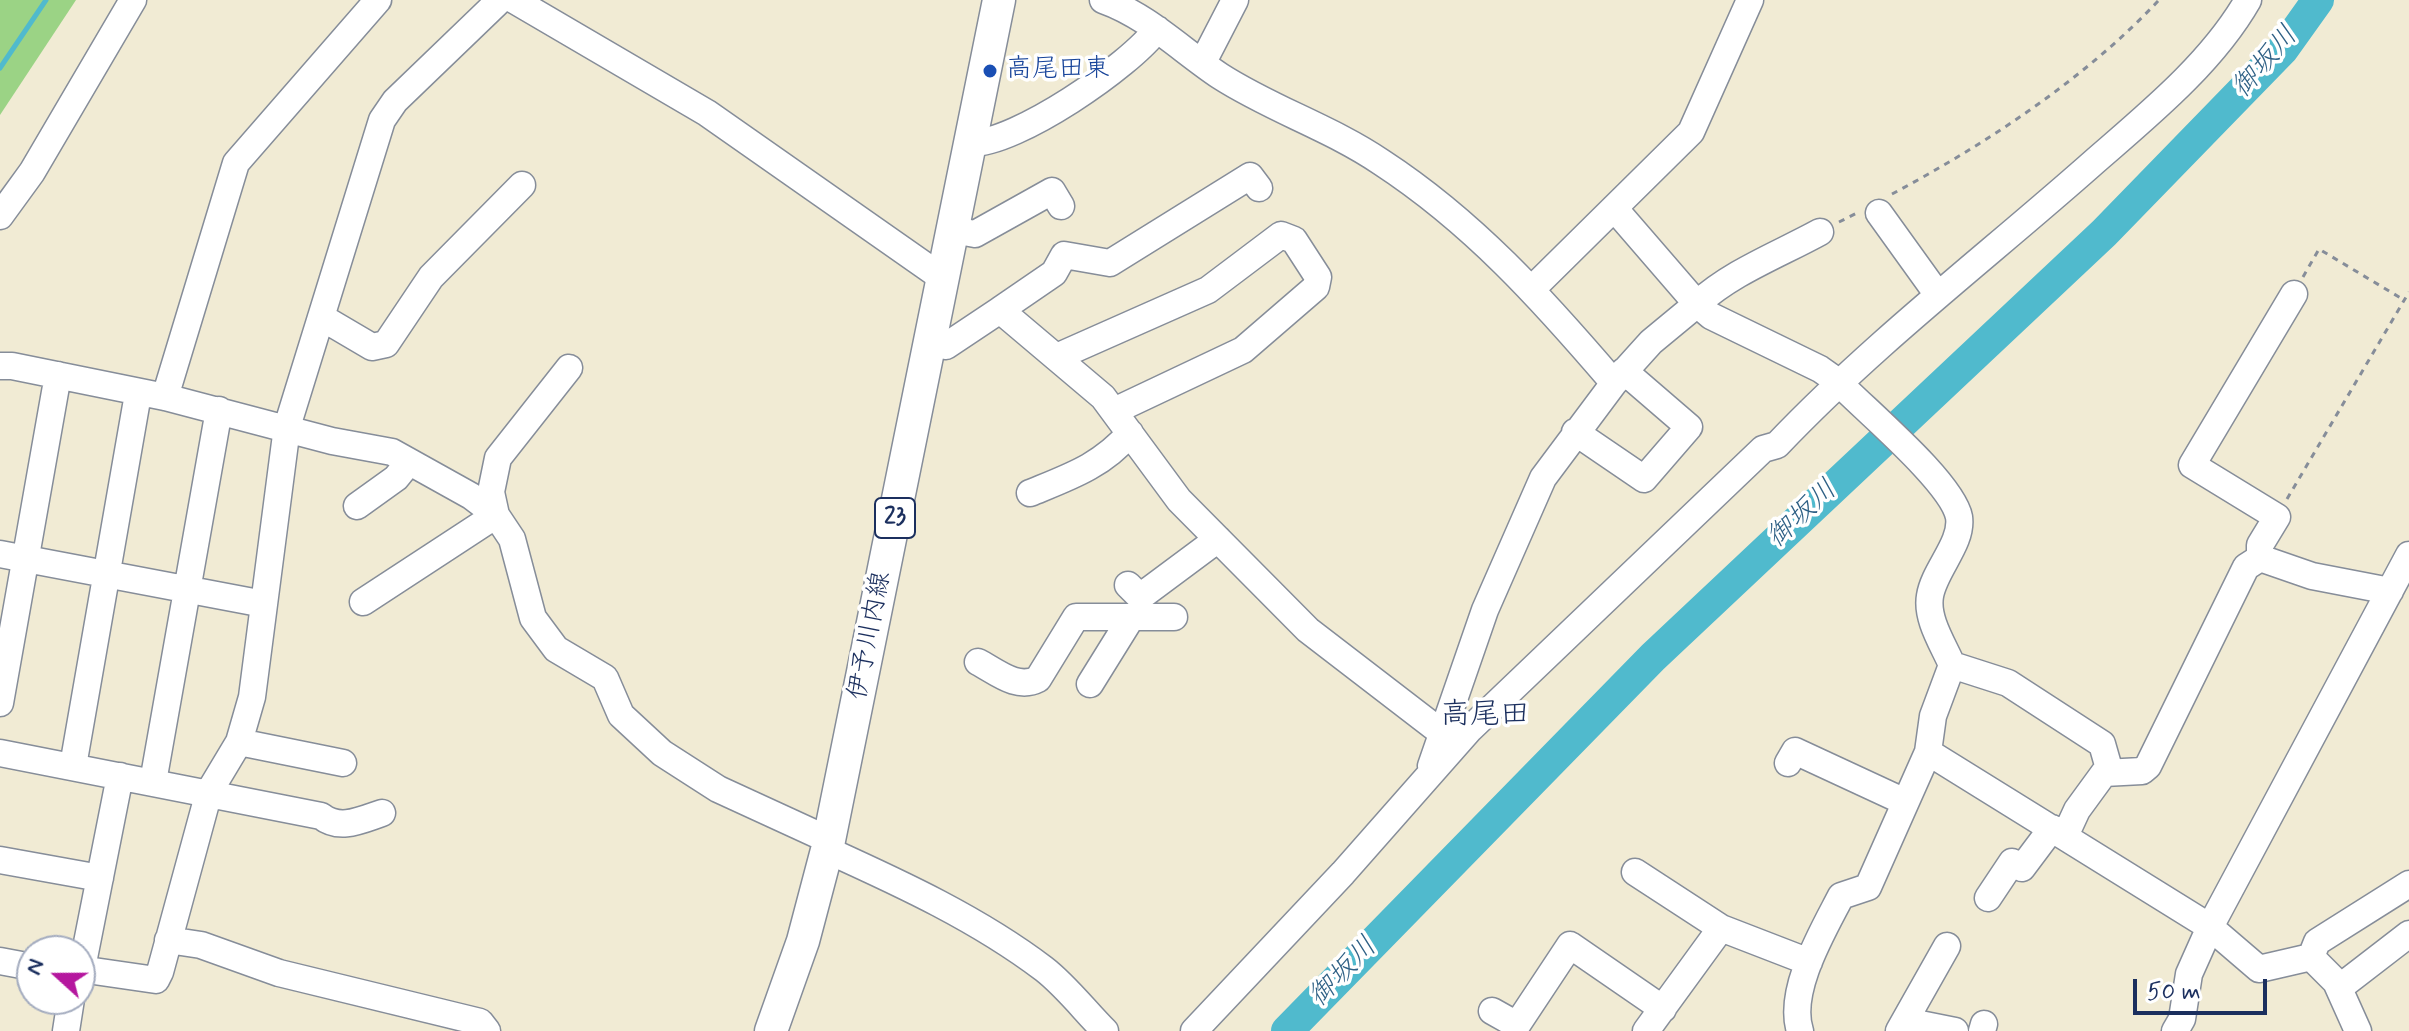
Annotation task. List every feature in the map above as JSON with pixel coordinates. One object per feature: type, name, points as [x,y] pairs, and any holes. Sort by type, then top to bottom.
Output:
[{"type":"main road","name":"伊予川内線","points":[[771,1031],[803,941],[828,845],[999,0]]},
{"type":"street","points":[[0,216],[32,172],[133,0]]},
{"type":"street","points":[[165,397],[236,163],[378,0]]},
{"type":"street","points":[[96,971],[156,980],[209,792],[239,742],[252,697],[287,427],[382,120],[395,101],[500,0]]},
{"type":"street","points":[[514,0],[707,113],[944,279]]},
{"type":"street","points":[[1103,0],[1138,15],[1220,76],[1379,160],[1437,201],[1533,288],[1619,377],[1689,427],[1644,479],[1575,432]]},
{"type":"street","points":[[1203,62],[1235,0]]},
{"type":"street","points":[[1533,288],[1691,132],[1750,0]]},
{"type":"street","points":[[1194,1031],[1343,873],[1470,729],[1763,449],[1777,445],[1938,295],[2147,116],[2196,66],[2248,0]]},
{"type":"street","points":[[971,143],[988,143],[1025,129],[1142,49],[1157,29]]},
{"type":"street","points":[[930,343],[946,346],[1054,273],[1064,255],[1110,263],[1250,176],[1259,188]]},
{"type":"street","points":[[321,317],[372,347],[386,344],[431,277],[522,185]]},
{"type":"street","points":[[953,230],[975,234],[1052,191],[1061,206]]},
{"type":"street","points":[[1875,207],[1938,295]]},
{"type":"street","points":[[1614,208],[1711,316],[1820,369],[1840,385],[1934,477],[1956,507],[1960,521],[1929,597],[1932,621],[1952,665],[1933,716],[1928,752],[1868,887],[1841,896],[1809,962],[1799,999],[1800,1031]]},
{"type":"street","points":[[1428,777],[1485,610],[1525,516],[1543,478],[1575,432],[1619,377],[1663,330],[1733,275],[1754,268],[1820,232]]},
{"type":"street","points":[[1059,356],[1208,290],[1281,235],[1294,240],[1318,277],[1316,287],[1243,350],[1114,411]]},
{"type":"street","points":[[2260,558],[2260,545],[2277,517],[2192,465],[2294,294]]},
{"type":"street","points":[[1000,310],[1059,356],[1114,411],[1179,500],[1308,630],[1442,733]]},
{"type":"street","points":[[0,366],[165,397],[332,441],[392,452],[471,496],[496,515],[512,539],[533,618],[556,649],[605,678],[621,715],[662,753],[718,789],[992,934],[1046,971],[1105,1031]]},
{"type":"street","points":[[496,515],[491,492],[498,458],[569,368]]},
{"type":"street","points":[[0,703],[13,557],[58,375]]},
{"type":"street","points":[[73,766],[138,394]]},
{"type":"street","points":[[153,782],[219,410]]},
{"type":"street","points":[[1030,493],[1090,469],[1112,454],[1130,433]]},
{"type":"street","points":[[357,506],[396,478],[409,462]]},
{"type":"street","points":[[363,602],[496,515]]},
{"type":"street","points":[[1090,684],[1135,604],[1218,539]]},
{"type":"street","points":[[2175,1031],[2182,1019],[2189,974],[2210,927],[2409,555]]},
{"type":"street","points":[[13,557],[264,604]]},
{"type":"street","points":[[2260,558],[2312,576],[2390,591]]},
{"type":"street","points":[[1988,898],[2012,862],[2022,868],[2058,832],[2104,773],[2142,771],[2148,766],[2246,567],[2260,558]]},
{"type":"street","points":[[978,662],[1018,683],[1028,684],[1038,679],[1076,617],[1135,604],[1174,617]]},
{"type":"street","points":[[1952,665],[2008,683],[2102,744],[2110,772]]},
{"type":"street","points":[[239,742],[343,763]]},
{"type":"street","points":[[1788,763],[1795,751],[1905,802]]},
{"type":"street","points":[[1928,752],[2210,927],[2259,969],[2311,957]]},
{"type":"street","points":[[0,753],[209,792],[321,816],[338,823],[347,824],[382,813]]},
{"type":"street","points":[[88,935],[120,776]]},
{"type":"street","points":[[0,860],[100,878]]},
{"type":"street","points":[[1635,872],[1721,928],[1809,962]]},
{"type":"street","points":[[2311,957],[2317,942],[2409,884]]},
{"type":"street","points":[[1646,1031],[1721,928]]},
{"type":"street","points":[[2339,988],[2409,934]]},
{"type":"street","points":[[168,940],[201,945],[279,973],[480,1022],[487,1031]]},
{"type":"street","points":[[1492,1011],[1517,1025],[1570,945],[1663,1009]]},
{"type":"street","points":[[1947,946],[1902,1026],[1955,1031]]},
{"type":"street","points":[[2311,957],[2339,988],[2358,1031]]},
{"type":"path","points":[[1820,232],[1875,207],[2092,65],[2118,44],[2159,0]]},
{"type":"path","points":[[2294,294],[2319,249],[2404,300]]},
{"type":"path","points":[[2277,517],[2409,292]]},
{"type":"green space","points":[[0,0],[76,0],[0,115]]},
{"type":"waterway","points":[[0,68],[46,0]]},
{"type":"waterway","name":"御坂川","points":[[1287,1031],[1653,657],[2104,233],[2283,49],[2318,0]]},
{"type":"place","name":"高尾田東","points":[[990,71]]},
{"type":"district","name":"高尾田","points":[[1485,717]]}]
